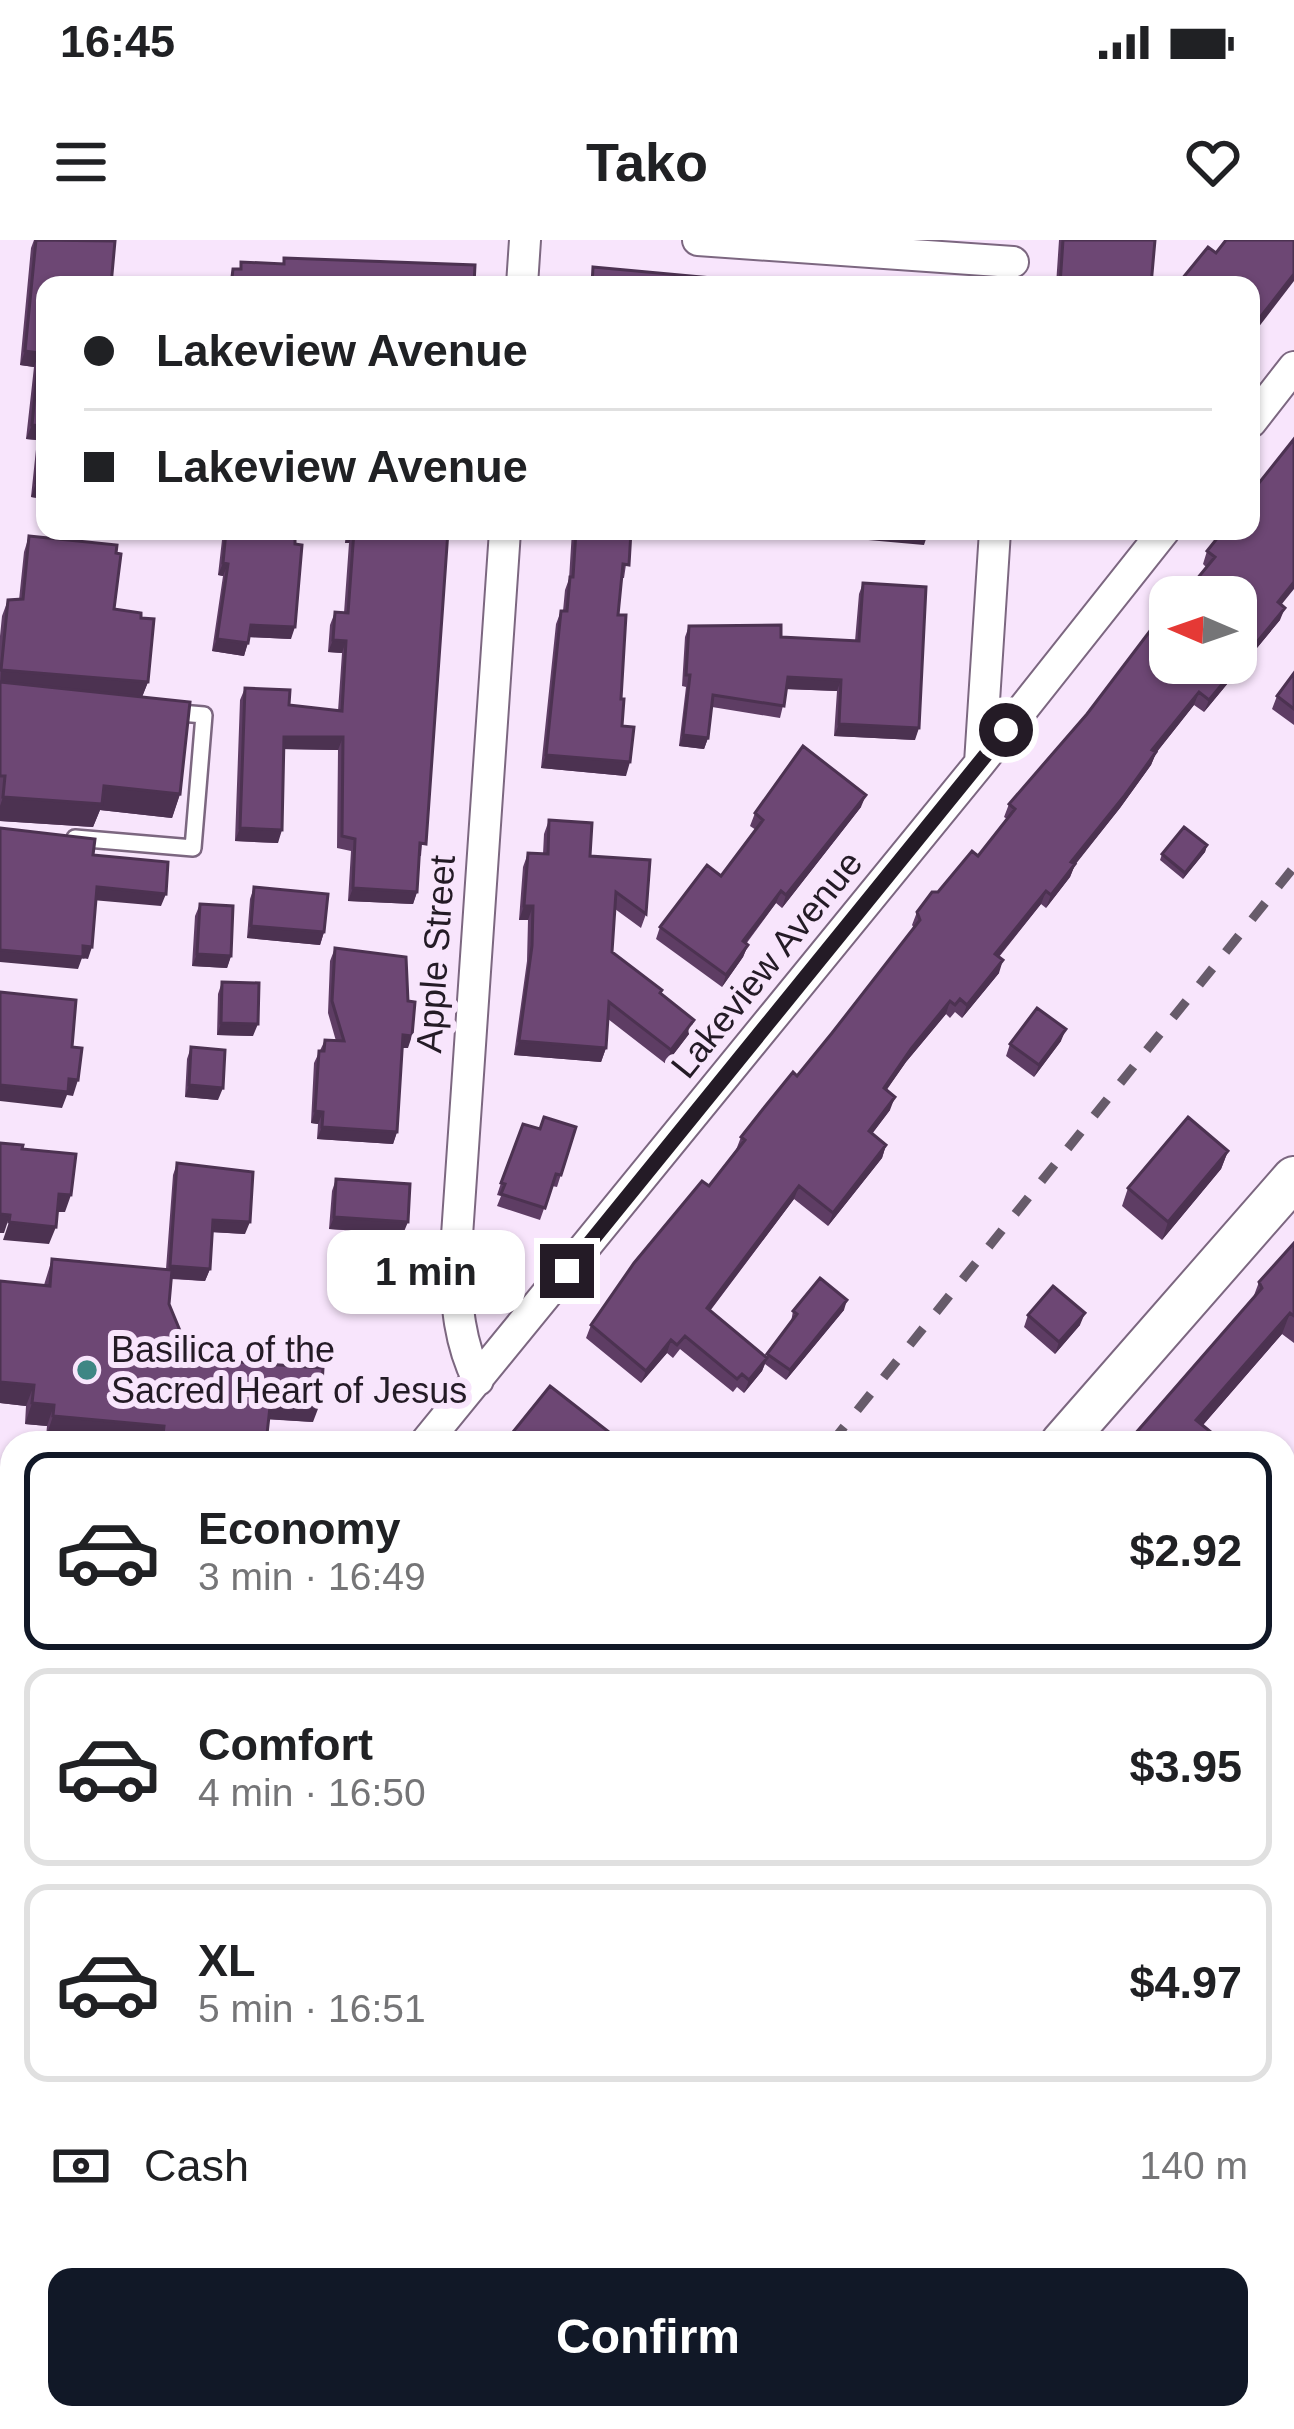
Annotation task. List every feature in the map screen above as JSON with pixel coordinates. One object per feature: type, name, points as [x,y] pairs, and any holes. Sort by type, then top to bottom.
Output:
[{"type":"main road","points":[[1073,1431],[1294,1178]]},
{"type":"street","points":[[523,276],[525,240]]},
{"type":"street","points":[[698,240],[1013,262]]},
{"type":"street","points":[[1260,410],[1294,367]]},
{"type":"street","name":"Apple Street","points":[[478,1380],[458,1321],[455,1265],[504,540]]},
{"type":"street","points":[[980,763],[994,540]]},
{"type":"street","name":"Lakeview Avenue","points":[[435,1431],[1157,540]]},
{"type":"lane","points":[[64,837],[193,848],[204,715],[158,711]]},
{"type":"building","points":[[36,240],[115,241],[112,276],[36,276],[36,353],[25,351]]},
{"type":"building","points":[[1063,240],[1155,240],[1152,276],[1061,276]]},
{"type":"building","points":[[1226,240],[1294,240],[1294,274],[1260,317],[1260,276],[1184,276],[1208,247],[1216,253]]},
{"type":"building","points":[[284,258],[475,265],[474,276],[232,276],[233,269],[241,269],[241,262],[284,264]]},
{"type":"building","points":[[593,267],[691,276],[592,276]]},
{"type":"building","points":[[1294,439],[1294,582],[1278,602],[1285,608],[1257,642],[1257,576],[1199,576],[1215,557],[1207,551],[1216,540],[1260,540],[1260,482]]},
{"type":"building","points":[[29,536],[117,545],[116,553],[121,554],[114,609],[154,619],[148,682],[1,670],[8,600],[23,599]]},
{"type":"building","points":[[225,540],[295,540],[302,545],[295,627],[251,625],[248,643],[217,639],[228,564],[223,563]]},
{"type":"building","points":[[353,540],[447,540],[426,844],[420,843],[417,892],[353,888],[355,839],[342,836],[343,737],[284,737],[282,830],[240,828],[245,688],[290,690],[289,705],[342,711],[346,641],[333,640],[335,612],[348,613]]},
{"type":"building","points":[[575,540],[630,540],[618,615],[626,615],[621,699],[622,726],[634,727],[630,762],[546,755],[561,611],[567,611]]},
{"type":"building","points":[[863,583],[926,587],[919,728],[839,724],[841,680],[788,677],[784,706],[713,695],[708,738],[683,735],[690,675],[686,675],[689,626],[781,625],[781,637],[859,641]]},
{"type":"building","points":[[1149,632],[1149,684],[1222,684],[1209,700],[1199,692],[1152,750],[1156,752],[1125,795],[1071,862],[1075,864],[1051,895],[1046,891],[995,954],[1003,960],[967,1005],[960,999],[955,1005],[950,1001],[911,1049],[884,1088],[895,1097],[869,1131],[886,1145],[833,1213],[799,1186],[707,1308],[767,1358],[749,1380],[742,1374],[737,1379],[685,1336],[677,1345],[671,1340],[646,1371],[591,1325],[634,1263],[702,1181],[709,1186],[763,1109],[832,1033],[920,920],[917,912],[932,892],[938,892],[972,851],[978,856],[1015,809],[1009,804],[1087,714]]},
{"type":"building","points":[[1294,673],[1294,709],[1277,696]]},
{"type":"building","points":[[0,682],[190,702],[180,794],[104,786],[102,804],[3,797]]},
{"type":"building","points":[[803,746],[866,795],[786,895],[781,891],[743,941],[748,945],[726,975],[660,927],[707,865],[721,876],[763,820],[755,813]]},
{"type":"building","points":[[549,820],[592,823],[590,856],[650,860],[646,914],[616,892],[612,952],[694,1020],[671,1050],[609,1002],[606,1048],[519,1041],[532,946],[533,906],[524,906],[528,853],[548,854]]},
{"type":"building","points":[[1184,827],[1207,845],[1185,873],[1162,854]]},
{"type":"building","points":[[0,828],[95,839],[93,855],[168,862],[166,894],[97,887],[92,947],[83,946],[83,957],[0,950]]},
{"type":"building","points":[[254,887],[328,894],[324,932],[251,926]]},
{"type":"building","points":[[200,904],[233,906],[231,956],[197,954]]},
{"type":"building","points":[[335,948],[406,957],[408,1001],[415,1002],[412,1036],[403,1035],[397,1132],[322,1127],[323,1112],[315,1111],[319,1051],[324,1051],[325,1040],[344,1041],[332,1001]]},
{"type":"building","points":[[222,982],[259,983],[258,1024],[221,1023]]},
{"type":"building","points":[[0,992],[76,1000],[72,1047],[82,1048],[78,1080],[69,1079],[68,1092],[0,1085]]},
{"type":"building","points":[[1037,1008],[1066,1029],[1039,1065],[1010,1044]]},
{"type":"building","points":[[191,1047],[225,1050],[223,1088],[189,1085]]},
{"type":"building","points":[[544,1117],[576,1127],[545,1208],[501,1194],[523,1124],[540,1129]]},
{"type":"building","points":[[1188,1117],[1228,1151],[1168,1222],[1128,1188]]},
{"type":"building","points":[[0,1143],[76,1154],[71,1195],[59,1194],[56,1227],[9,1222],[10,1215],[0,1214]]},
{"type":"building","points":[[177,1163],[253,1172],[250,1222],[213,1220],[210,1269],[170,1266]]},
{"type":"building","points":[[336,1179],[410,1184],[408,1222],[334,1217]]},
{"type":"building","points":[[1294,1243],[1294,1316],[1290,1313],[1196,1420],[1210,1431],[1137,1431],[1262,1288],[1259,1282]]},
{"type":"building","points":[[52,1259],[172,1270],[169,1304],[183,1338],[180,1358],[323,1368],[321,1401],[271,1398],[267,1431],[163,1431],[164,1426],[53,1416],[54,1405],[32,1403],[34,1385],[0,1382],[0,1281],[50,1286]]},
{"type":"building","points":[[820,1278],[847,1300],[790,1370],[767,1354]]},
{"type":"building","points":[[1053,1286],[1085,1313],[1059,1342],[1028,1315]]},
{"type":"building","points":[[550,1386],[608,1431],[514,1431]]},
{"type":"railway","points":[[841,1431],[1294,867]]},
{"type":"place","name":"Basilica of the Sacred Heart of Jesus","points":[[87,1370]]},
{"type":"route","points":[[567,1271],[1006,730]]}]
